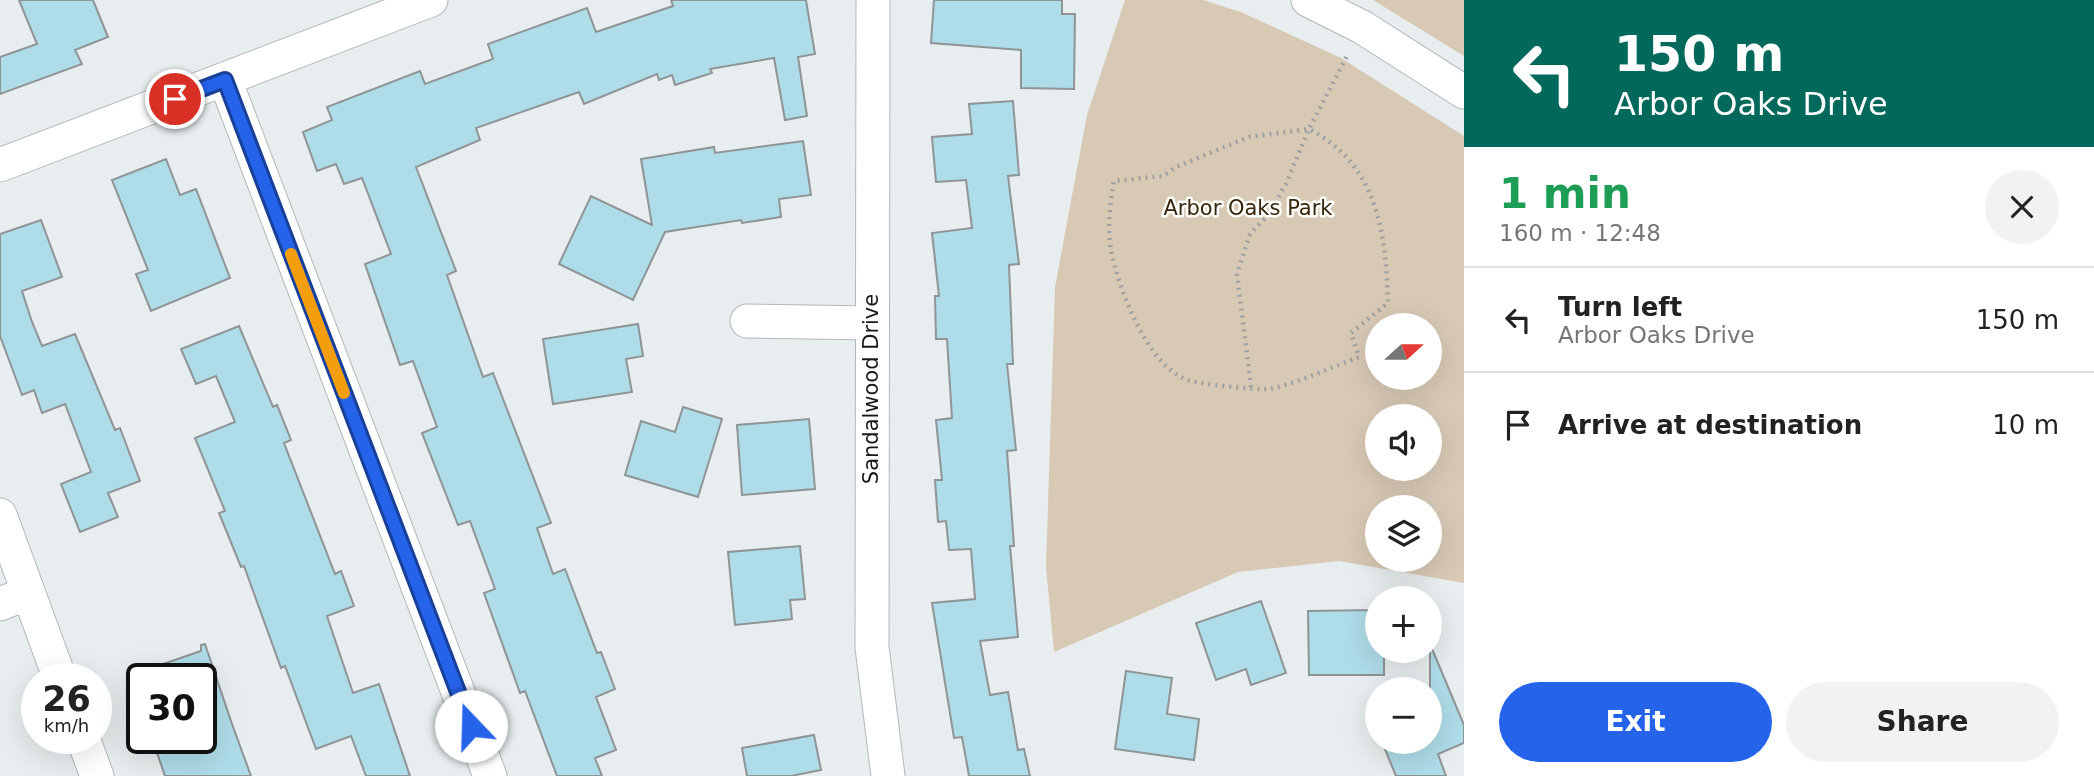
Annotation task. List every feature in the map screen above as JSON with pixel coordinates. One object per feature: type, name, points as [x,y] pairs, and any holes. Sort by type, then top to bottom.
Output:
[{"type":"street","points":[[0,165],[431,0]]},
{"type":"street","name":"Sandalwood Drive","points":[[873,0],[870,323],[873,647],[888,776]]},
{"type":"street","points":[[1308,0],[1362,27],[1464,92]]},
{"type":"street","points":[[225,80],[490,776]]},
{"type":"street","points":[[747,321],[870,323]]},
{"type":"street","points":[[0,515],[14,598],[51,663]]},
{"type":"street","points":[[89,754],[97,776]]},
{"type":"path","points":[[1251,387],[1237,274],[1250,234],[1268,215],[1286,184],[1309,129],[1347,56]]},
{"type":"path","points":[[1309,129],[1346,153],[1374,205],[1385,239],[1388,303],[1351,333],[1359,357],[1268,389],[1251,387],[1188,381],[1171,370],[1152,351],[1127,303],[1112,252],[1109,213],[1114,181],[1163,176],[1176,167],[1249,137],[1309,129]]},
{"type":"green space","name":"Arbor Oaks Park","points":[[1125,0],[1203,0],[1241,12],[1341,58],[1464,136],[1464,583],[1402,572],[1442,572],[1442,495],[1365,495],[1365,566],[1339,561],[1238,572],[1054,652],[1046,567],[1055,287],[1087,115]]},
{"type":"green space","points":[[1373,0],[1464,0],[1464,56]]},
{"type":"building","points":[[19,0],[93,0],[108,37],[75,50],[82,64],[0,94],[0,57],[37,44]]},
{"type":"building","points":[[671,0],[806,0],[815,54],[798,57],[807,116],[785,120],[774,58],[710,69],[712,73],[675,85],[672,75],[659,80],[657,74],[584,104],[579,92],[476,128],[480,140],[416,167],[456,271],[447,275],[483,377],[493,373],[551,523],[537,528],[553,574],[565,569],[597,653],[601,652],[615,689],[596,697],[616,750],[595,758],[602,776],[557,776],[525,691],[520,693],[484,593],[495,589],[470,521],[458,525],[422,433],[437,427],[413,361],[400,365],[365,264],[391,254],[362,178],[344,184],[336,164],[317,171],[303,132],[332,120],[327,107],[420,71],[425,84],[493,59],[488,44],[587,8],[596,32],[673,6]]},
{"type":"building","points":[[934,0],[1062,0],[1062,14],[1075,14],[1074,89],[1021,88],[1021,50],[931,43]]},
{"type":"building","points":[[1013,101],[1019,175],[1008,176],[1019,264],[1009,265],[1013,364],[1007,364],[1016,450],[1007,451],[1014,546],[1010,546],[1018,637],[980,641],[990,695],[1008,692],[1018,750],[1024,749],[1030,776],[969,776],[962,737],[954,738],[932,603],[975,599],[971,549],[949,550],[946,521],[938,522],[935,480],[942,480],[936,420],[952,418],[947,339],[936,339],[935,296],[939,296],[932,233],[972,228],[966,180],[936,182],[932,137],[972,134],[969,104]]},
{"type":"building","points":[[803,141],[811,195],[779,199],[781,217],[742,223],[741,220],[665,232],[633,300],[559,264],[591,196],[652,225],[641,159],[714,147],[715,153]]},
{"type":"building","points":[[166,159],[180,195],[196,189],[230,278],[151,311],[136,274],[148,270],[112,180]]},
{"type":"building","points":[[41,220],[62,277],[22,291],[32,322],[42,346],[75,334],[115,430],[120,428],[140,481],[108,493],[118,517],[80,532],[61,484],[91,472],[65,404],[42,413],[34,390],[22,395],[0,336],[0,234]]},
{"type":"building","points":[[638,324],[643,356],[626,359],[632,392],[553,404],[543,339]]},
{"type":"building","points":[[239,326],[273,407],[277,405],[291,440],[284,443],[335,574],[341,571],[354,606],[327,616],[353,693],[379,684],[410,776],[366,776],[351,736],[316,749],[285,666],[281,668],[244,566],[241,567],[219,513],[225,511],[195,438],[235,422],[216,376],[196,384],[181,349]]},
{"type":"building","points":[[683,407],[722,419],[698,497],[625,475],[641,421],[675,432]]},
{"type":"building","points":[[809,419],[815,489],[742,495],[737,425]]},
{"type":"building","points":[[800,546],[805,599],[790,600],[792,619],[735,625],[728,552]]},
{"type":"building","points":[[1261,601],[1286,673],[1251,685],[1246,669],[1216,680],[1196,623]]},
{"type":"building","points":[[1365,610],[1365,663],[1384,663],[1384,675],[1309,675],[1308,611]]},
{"type":"building","points":[[205,644],[211,663],[166,663],[201,651],[201,645]]},
{"type":"building","points":[[1430,663],[1438,663],[1464,725],[1464,743],[1442,752],[1442,677],[1430,677]]},
{"type":"building","points":[[1126,671],[1172,678],[1167,714],[1199,719],[1194,760],[1115,749]]},
{"type":"building","points":[[217,680],[251,776],[165,776],[157,754],[217,754]]},
{"type":"building","points":[[814,735],[821,770],[791,776],[747,776],[742,748]]},
{"type":"building","points":[[1387,754],[1438,754],[1446,776],[1396,776]]},
{"type":"slow traffic","points":[[291,254],[344,393]]},
{"type":"route","points":[[175,99],[225,80],[471,726]]}]
